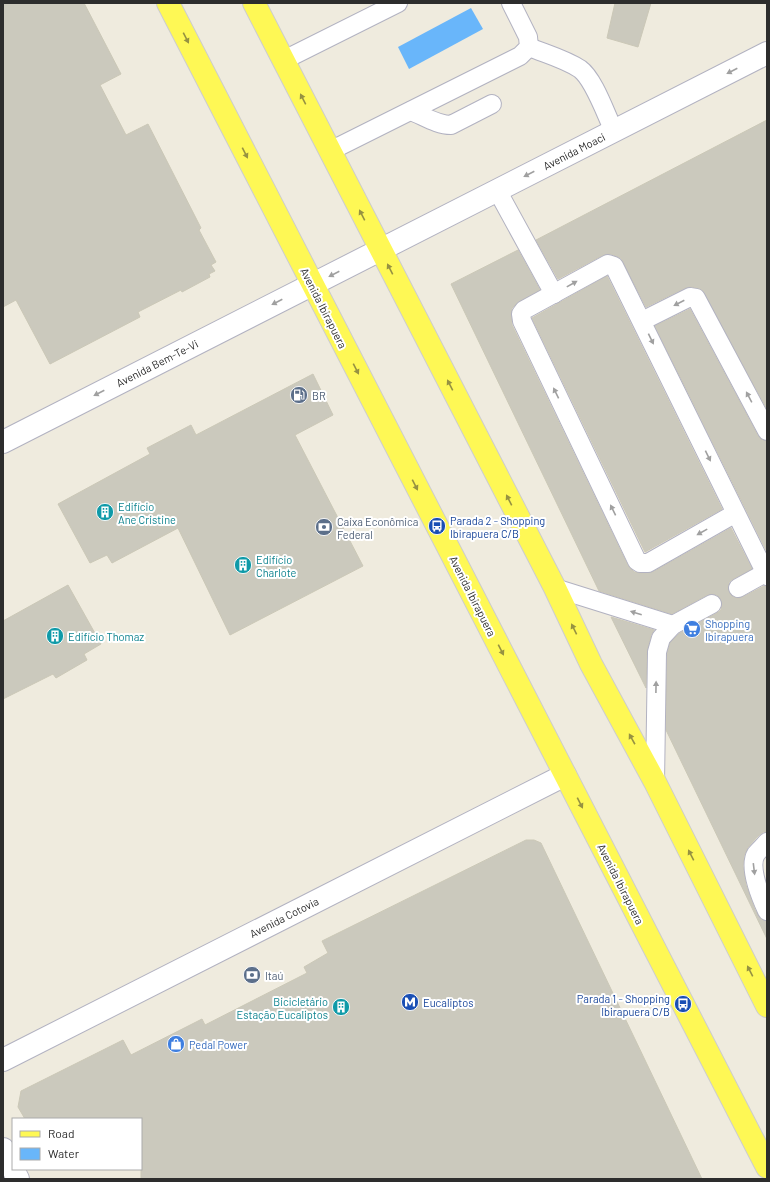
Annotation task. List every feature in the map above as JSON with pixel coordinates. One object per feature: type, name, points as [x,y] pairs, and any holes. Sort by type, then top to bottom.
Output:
[{"type":"main road","name":"Avenida Ibirapuera","points":[[168,3],[767,1167]]},
{"type":"main road","points":[[254,3],[555,588],[601,684],[655,782],[767,1006]]},
{"type":"street","name":"Avenida Moaci","points":[[380,250],[767,53]]},
{"type":"street","points":[[312,285],[380,250]]},
{"type":"street","name":"Avenida Bem-Te-Vi","points":[[3,442],[312,285]]},
{"type":"street","name":"Avenida Cotovia","points":[[3,1060],[565,775]]},
{"type":"street","points":[[3,1149],[12,1167]]},
{"type":"street","points":[[14,1170],[18,1179]]},
{"type":"lane","points":[[284,60],[398,3]]},
{"type":"lane","points":[[511,3],[528,37],[529,48]]},
{"type":"lane","points":[[330,151],[520,56],[529,48]]},
{"type":"lane","points":[[529,48],[569,63],[581,70],[593,86],[614,131]]},
{"type":"lane","points":[[411,110],[438,123],[451,125],[492,104]]},
{"type":"lane","points":[[497,190],[554,294]]},
{"type":"lane","points":[[736,513],[648,563],[640,563],[637,560],[522,321],[521,314],[524,310],[608,264],[612,264],[614,266],[766,573],[738,588]]},
{"type":"lane","points":[[642,321],[690,297],[696,298],[767,431]]},
{"type":"lane","points":[[555,588],[673,625]]},
{"type":"lane","points":[[655,782],[657,652],[661,638],[673,625],[712,604]]},
{"type":"lane","points":[[765,900],[753,868],[756,854],[767,842]]},
{"type":"water","points":[[471,8],[483,29],[409,69],[398,47]]},
{"type":"building","points":[[3,3],[84,3],[121,74],[100,85],[126,135],[148,124],[201,228],[199,230],[216,262],[211,265],[215,271],[209,274],[210,277],[182,292],[181,290],[138,312],[140,317],[50,364],[16,300],[3,307]]},
{"type":"building","points":[[615,3],[651,3],[638,47],[607,38]]},
{"type":"building","points":[[767,120],[767,409],[702,290],[692,287],[685,288],[646,307],[621,258],[611,254],[603,255],[558,279],[536,240]]},
{"type":"building","points":[[518,250],[540,290],[516,304],[512,308],[512,325],[628,566],[634,572],[653,572],[731,528],[752,569],[729,582],[729,593],[733,597],[738,598],[767,586],[767,832],[763,832],[759,835],[748,847],[744,856],[743,866],[746,885],[755,910],[761,919],[767,921],[767,939],[666,730],[667,654],[670,643],[680,633],[721,610],[721,599],[717,595],[707,595],[672,614],[599,591],[451,284]]},
{"type":"building","points":[[607,276],[722,509],[645,552],[532,318]]},
{"type":"building","points":[[690,309],[758,436],[762,440],[767,441],[767,552],[655,326]]},
{"type":"building","points":[[313,374],[333,415],[295,435],[363,566],[230,635],[178,528],[112,563],[107,555],[90,563],[58,504],[150,454],[147,448],[191,425],[196,435]]},
{"type":"building","name":"Edifício Thomaz","points":[[68,585],[101,644],[84,654],[87,660],[56,678],[53,674],[3,699],[3,621]]},
{"type":"building","points":[[611,617],[654,630],[651,635],[647,652],[646,688]]},
{"type":"building","points":[[526,840],[534,840],[541,843],[702,1179],[141,1179],[142,1118],[24,1118],[18,1107],[21,1091],[123,1040],[131,1055],[202,1019],[205,1025],[307,973],[304,967],[328,953],[322,941]]},
{"type":"place","name":"BR","points":[[299,395]]},
{"type":"place","name":"Edifício Ane Cristine","points":[[105,512]]},
{"type":"place","name":"Parada 2 - Shopping Ibirapuera C/B","points":[[437,526]]},
{"type":"place","name":"Caixa Econômica Federal","points":[[324,527]]},
{"type":"place","name":"Edifício Charlote","points":[[243,565]]},
{"type":"place","name":"Shopping Ibirapuera","points":[[692,629]]},
{"type":"place","name":"Edifício Thomaz","points":[[55,636]]},
{"type":"place","name":"Itaú","points":[[252,975]]},
{"type":"place","name":"Eucaliptos","points":[[410,1002]]},
{"type":"place","name":"Parada 1 - Shopping Ibirapuera C/B","points":[[683,1004]]},
{"type":"place","name":"Bicicletário Estação Eucaliptos","points":[[341,1007]]},
{"type":"place","name":"Pedal Power","points":[[176,1044]]}]
